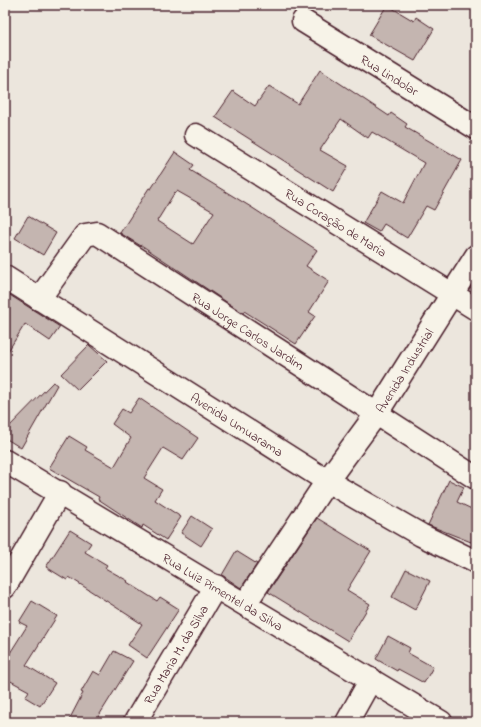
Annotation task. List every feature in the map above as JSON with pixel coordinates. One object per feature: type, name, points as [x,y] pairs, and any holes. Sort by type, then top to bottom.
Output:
[{"type":"street","name":"Rua Lindolar","points":[[303,21],[476,128]]},
{"type":"street","name":"Rua Coração de Maria","points":[[196,135],[476,309]]},
{"type":"street","name":"Rua Jorge Carlos Jardim","points":[[39,299],[85,235],[97,233],[476,478]]},
{"type":"street","name":"Avenida Industrial","points":[[245,604],[327,481],[377,413],[476,256]]},
{"type":"street","name":"Avenida Umuarama","points":[[5,277],[327,481],[421,535],[476,562]]},
{"type":"street","name":"Rua Luiz Pimentel da Silva","points":[[5,461],[60,492],[441,722]]},
{"type":"street","points":[[5,587],[60,492]]},
{"type":"street","name":"Rua Maria M. da Silva","points":[[135,722],[216,586]]},
{"type":"street","points":[[347,722],[371,679]]},
{"type":"building","points":[[387,5],[414,21],[416,17],[434,29],[415,61],[369,35]]},
{"type":"building","points":[[320,70],[389,116],[391,113],[407,124],[405,127],[462,160],[434,210],[426,206],[407,238],[384,224],[379,232],[363,223],[382,191],[403,203],[424,163],[372,132],[368,138],[341,119],[320,150],[348,166],[333,192],[215,117],[233,91],[255,106],[269,86],[298,104]]},
{"type":"building","points":[[175,152],[194,165],[190,170],[251,207],[317,250],[306,266],[329,281],[309,312],[315,316],[296,344],[244,311],[243,313],[141,245],[120,233],[149,188],[151,189]],"holes":[[[177,191],[214,212],[193,244],[157,221]]]},
{"type":"building","points":[[28,216],[56,233],[43,255],[15,238]]},
{"type":"building","points":[[5,292],[60,327],[50,341],[25,324],[5,356]]},
{"type":"building","points":[[89,345],[107,361],[78,390],[61,374]]},
{"type":"building","points":[[53,382],[57,385],[21,448],[5,438],[5,431]]},
{"type":"building","points":[[139,398],[198,438],[183,460],[163,448],[144,478],[162,489],[155,500],[181,517],[166,540],[143,525],[142,528],[98,499],[99,497],[49,468],[69,436],[87,447],[85,450],[114,467],[131,438],[112,424],[122,409],[129,413]]},
{"type":"building","points":[[449,480],[464,487],[457,502],[476,511],[476,544],[428,525]]},
{"type":"building","points":[[192,516],[212,529],[201,546],[181,533]]},
{"type":"building","points":[[317,518],[371,551],[347,590],[370,604],[348,641],[268,592]]},
{"type":"building","points":[[70,530],[91,543],[85,552],[107,565],[105,568],[128,581],[127,582],[157,601],[160,597],[179,609],[147,658],[128,645],[142,624],[69,577],[67,580],[46,567]]},
{"type":"building","points":[[236,551],[257,564],[241,588],[222,575]]},
{"type":"building","points":[[406,569],[430,581],[415,610],[392,597]]},
{"type":"building","points":[[32,601],[57,616],[26,665],[55,683],[40,706],[25,697],[29,691],[5,678],[5,661],[27,626],[19,622]]},
{"type":"building","points":[[388,636],[410,648],[408,653],[433,667],[424,683],[398,669],[397,671],[376,659]]},
{"type":"building","points":[[114,651],[133,661],[95,722],[68,722],[83,693],[81,692],[93,671],[100,675]]}]
